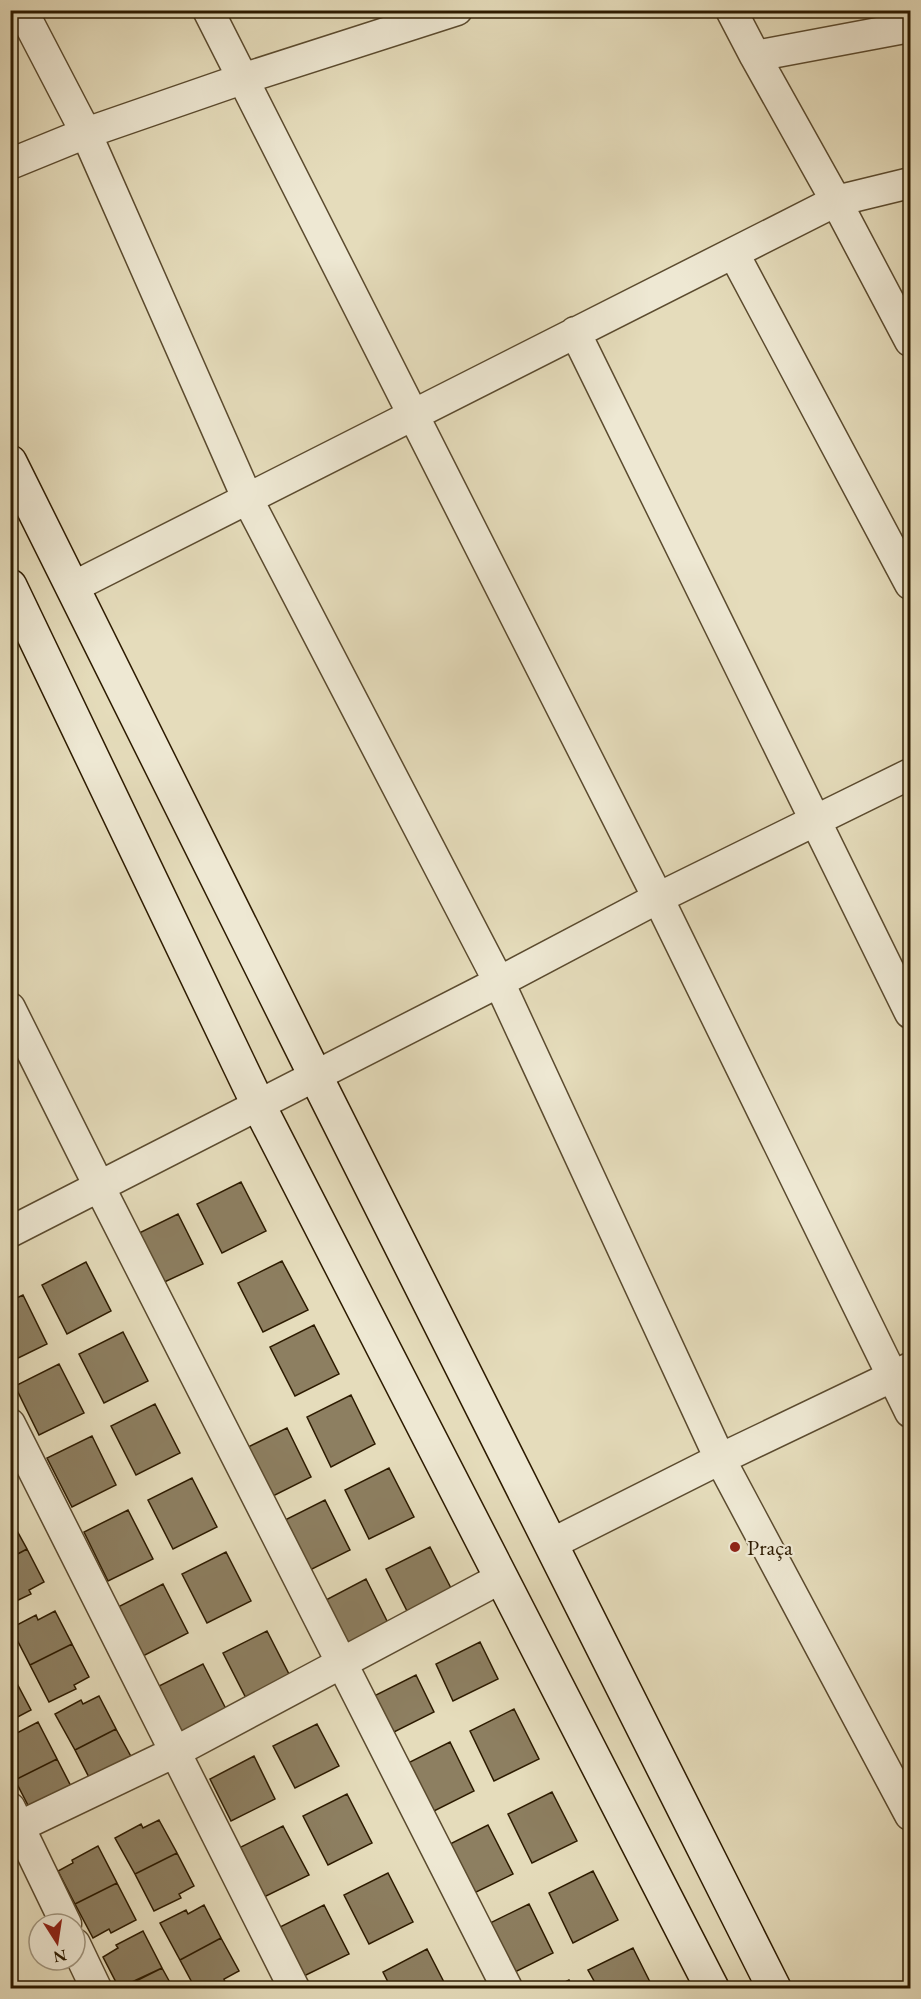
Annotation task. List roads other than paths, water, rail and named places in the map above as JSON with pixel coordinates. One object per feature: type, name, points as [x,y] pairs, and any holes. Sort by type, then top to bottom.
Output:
[{"type":"street","points":[[22,10],[86,133],[248,500],[499,982],[720,1459],[910,1815]]},
{"type":"street","points":[[208,10],[658,898],[902,1372],[910,1412]]},
{"type":"street","points":[[732,10],[909,337]]},
{"type":"street","points":[[10,164],[86,133],[455,11]]},
{"type":"street","points":[[755,56],[910,27]]},
{"type":"street","points":[[73,587],[836,201],[910,183]]},
{"type":"street","points":[[734,254],[910,584]]},
{"type":"street","points":[[575,332],[910,1013]]},
{"type":"street","points":[[10,462],[774,1989]]},
{"type":"street","points":[[15,607],[258,1104],[712,1989]]},
{"type":"street","points":[[10,1232],[499,982],[658,898],[910,774]]},
{"type":"street","points":[[10,1008],[507,1989]]},
{"type":"street","points":[[551,1544],[720,1459],[902,1372]]},
{"type":"street","points":[[10,1424],[294,1989]]},
{"type":"street","points":[[60,1912],[13,1822],[176,1752],[501,1578]]},
{"type":"street","points":[[87,1970],[96,1989]]},
{"type":"place","name":"Praça","points":[[735,1547]]}]
